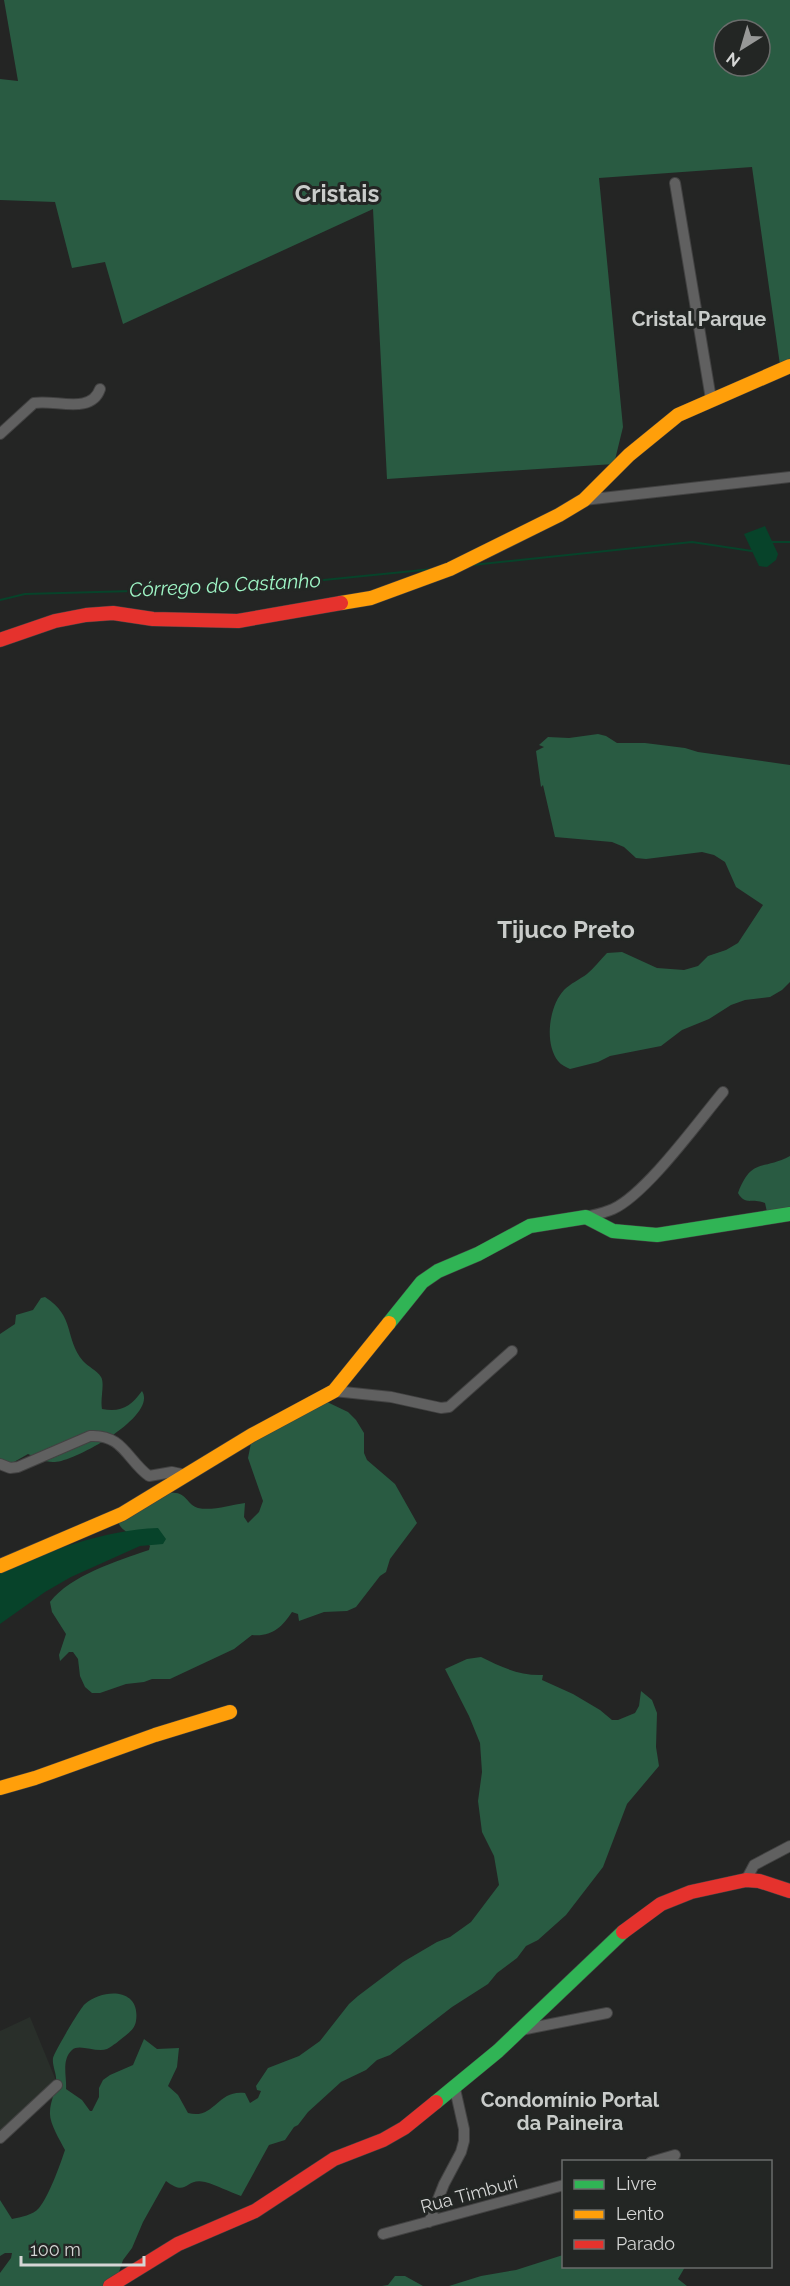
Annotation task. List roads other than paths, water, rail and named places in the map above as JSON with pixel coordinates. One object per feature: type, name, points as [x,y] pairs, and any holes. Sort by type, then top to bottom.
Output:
[{"type":"street","points":[[675,183],[711,399]]},
{"type":"street","points":[[0,640],[54,621],[86,615],[113,613],[153,618],[238,621],[371,598],[450,569],[559,515],[584,500],[629,455],[678,415],[790,366]]},
{"type":"street","points":[[0,434],[34,403],[89,402],[98,396],[100,389]]},
{"type":"street","points":[[584,500],[790,477]]},
{"type":"street","points":[[0,1566],[122,1514],[252,1435],[334,1391],[422,1282],[438,1271],[477,1254],[530,1226],[586,1217],[613,1209],[630,1198],[647,1182],[723,1092]]},
{"type":"street","points":[[586,1217],[613,1232],[657,1235],[790,1214]]},
{"type":"street","points":[[334,1391],[391,1397],[441,1408],[449,1407],[512,1352]]},
{"type":"street","points":[[0,1464],[10,1468],[18,1467],[90,1436],[101,1435],[110,1438],[122,1447],[149,1476],[172,1472],[186,1475]]},
{"type":"street","points":[[0,1788],[35,1778],[155,1734],[230,1712]]},
{"type":"street","points":[[746,1880],[754,1865],[790,1846]]},
{"type":"street","points":[[110,2286],[178,2244],[255,2211],[334,2159],[383,2140],[404,2128],[455,2089],[628,1928],[661,1904],[675,1897],[746,1880],[759,1881],[790,1891]]},
{"type":"street","points":[[521,2030],[607,2013]]},
{"type":"street","points":[[0,2138],[57,2085]]},
{"type":"street","points":[[429,2222],[464,2141],[464,2129],[455,2089]]},
{"type":"street","points":[[658,2160],[675,2155]]},
{"type":"street","name":"Rua Timburi","points":[[383,2234],[562,2186]]},
{"type":"waterway","name":"Córrego do Castanho","points":[[472,565],[692,542],[752,551]]},
{"type":"waterway","name":"Córrego do Castanho","points":[[771,542],[790,542]]},
{"type":"waterway","name":"Córrego do Castanho","points":[[0,600],[25,594],[243,588],[433,569]]},
{"type":"district","name":"Cristais","points":[[337,193]]},
{"type":"district","name":"Cristal Parque","points":[[699,319]]},
{"type":"district","name":"Tijuco Preto","points":[[566,929]]},
{"type":"district","name":"Condomínio Portal da Paineira","points":[[570,2112]]}]
